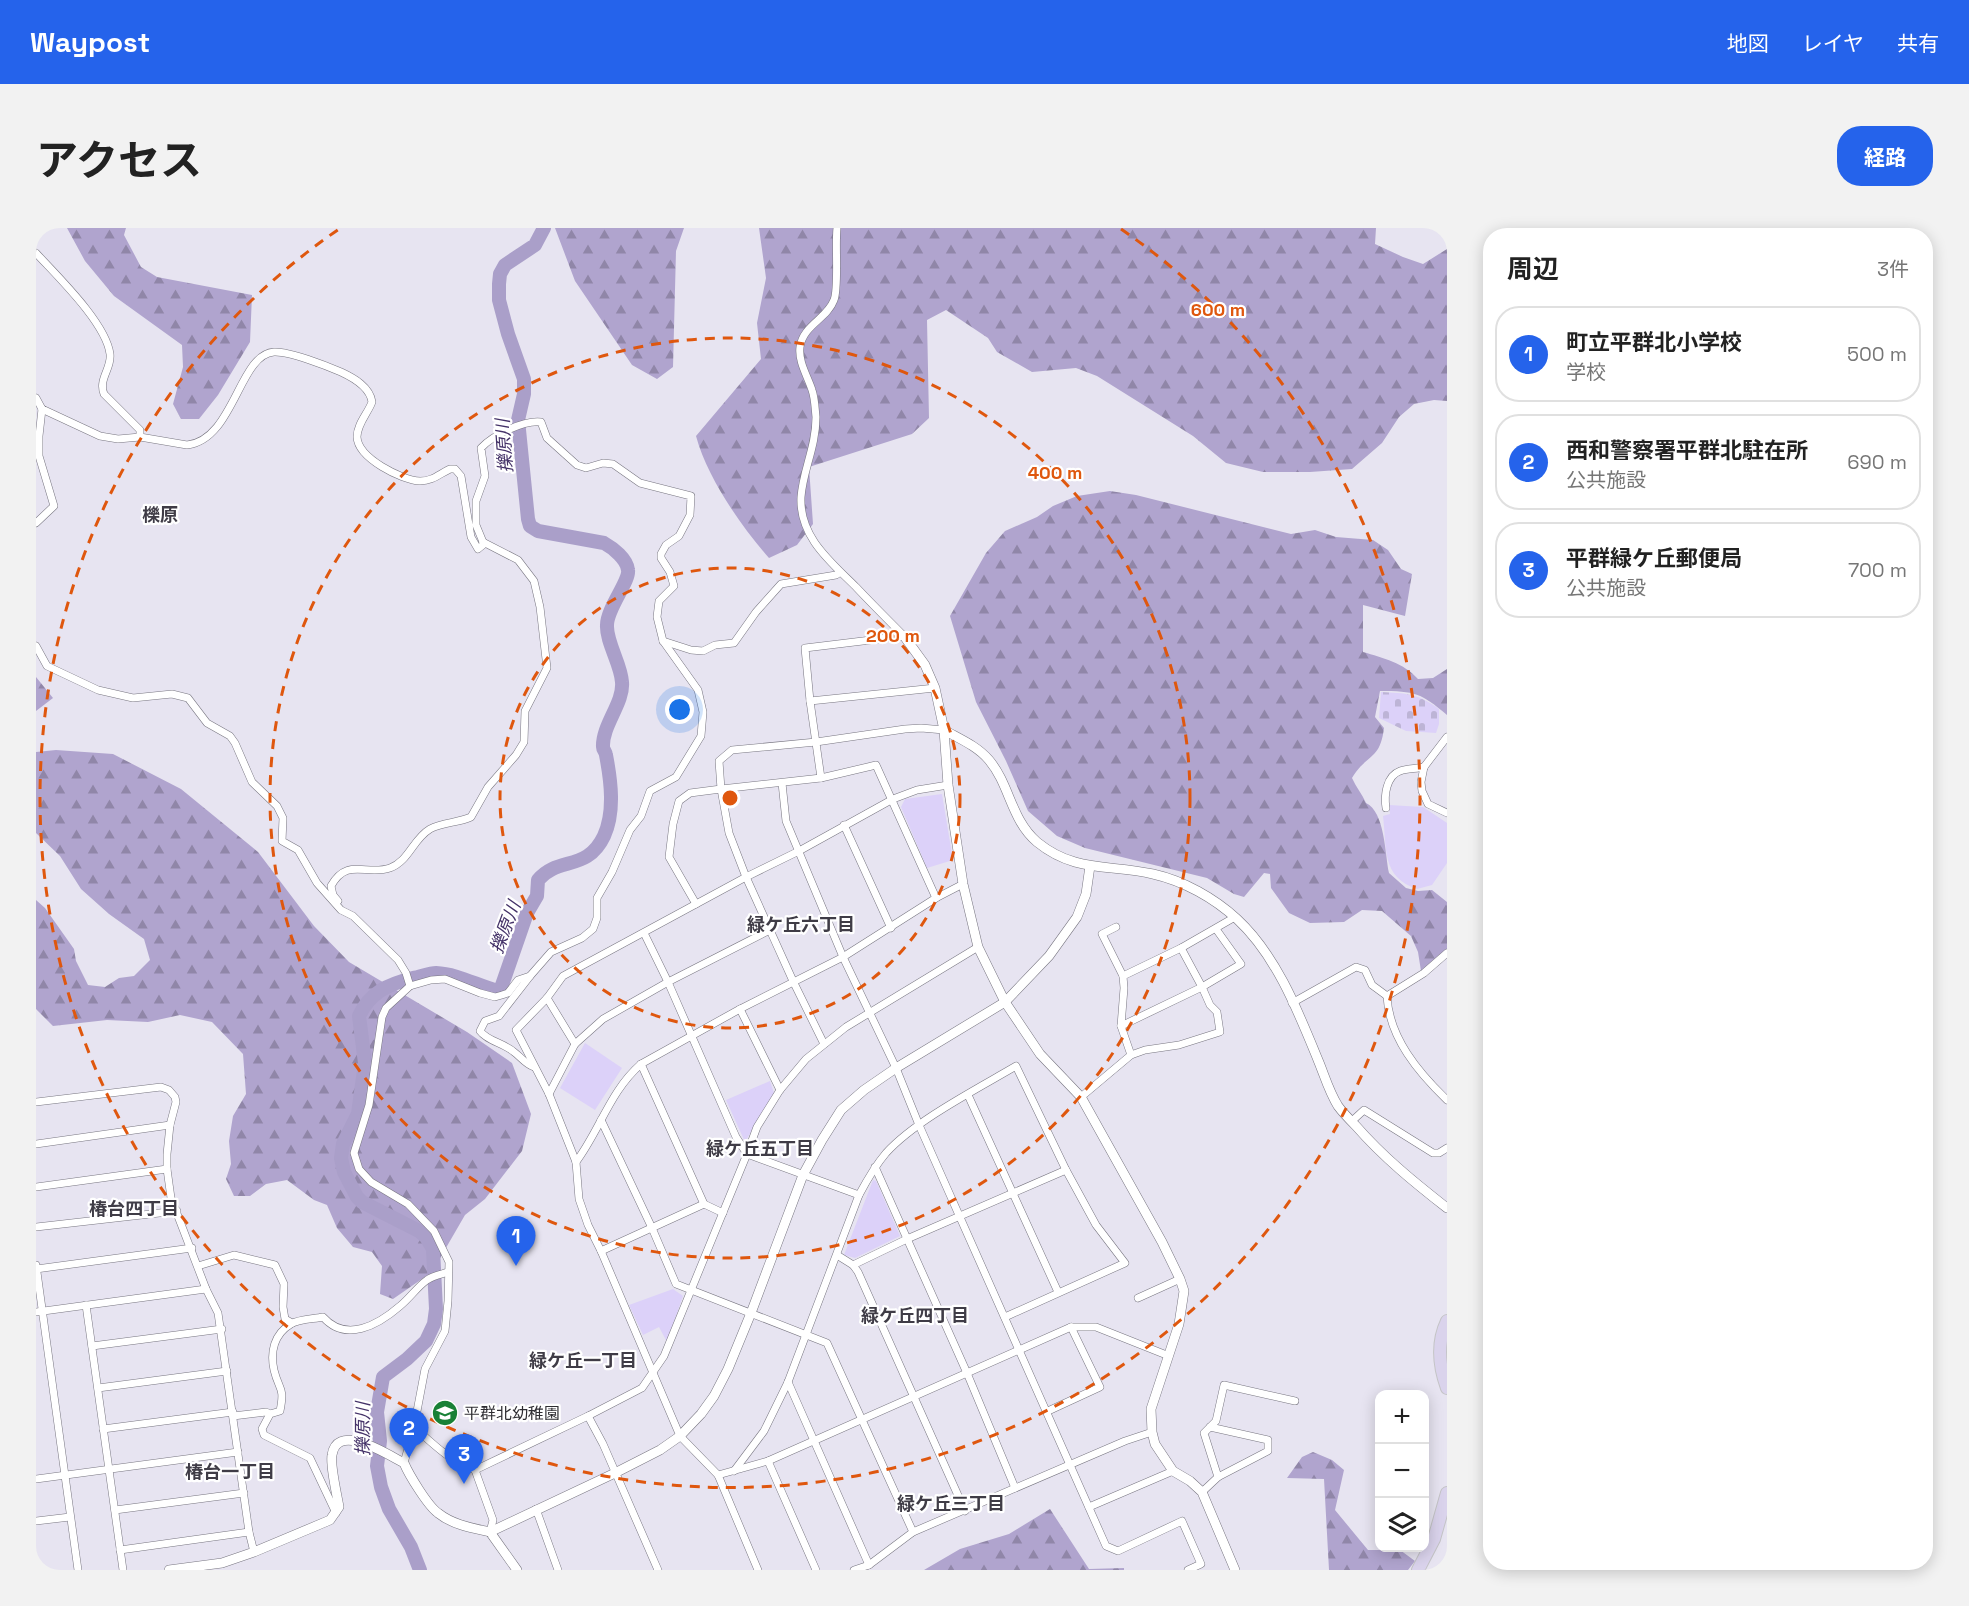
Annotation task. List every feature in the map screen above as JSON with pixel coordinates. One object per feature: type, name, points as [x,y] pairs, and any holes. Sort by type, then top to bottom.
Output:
[{"type":"highway","points":[[1447,1321],[1441,1339],[1440,1353],[1447,1389]]},
{"type":"highway","points":[[1418,1570],[1434,1539],[1447,1493]]},
{"type":"street","points":[[837,228],[835,298],[826,313],[818,319],[804,337],[800,353],[815,401],[816,418],[815,441],[805,477],[801,508],[811,536],[819,550],[839,573],[904,636],[925,665],[935,688],[944,730],[948,785],[963,884],[978,947],[1005,1002],[1040,1054],[1081,1097],[1162,1242],[1180,1279],[1184,1291],[1179,1324],[1151,1409],[1152,1432],[1155,1444],[1173,1471],[1190,1481],[1202,1492],[1235,1570]]},
{"type":"street","points":[[36,253],[79,300],[102,332],[110,354],[102,389],[104,394],[140,430],[140,437]]},
{"type":"street","points":[[42,409],[100,436],[118,439],[140,437],[187,445],[201,441],[222,422],[233,400],[263,356],[275,352],[316,363],[342,373],[370,393],[372,402],[358,429],[357,438],[360,446],[375,461],[395,475],[419,481],[432,480],[450,469],[457,471],[461,476],[471,537],[478,549],[483,542]]},
{"type":"street","points":[[36,398],[42,409],[39,456],[54,506],[36,524]]},
{"type":"street","points":[[409,981],[398,960],[333,895],[331,886],[337,876],[346,870],[356,868],[381,871],[392,867],[408,854],[421,836],[430,829],[471,818],[488,787],[516,755],[524,742],[525,711],[547,668],[540,607],[534,581],[525,567],[518,560],[483,542],[476,525],[476,501],[485,476],[481,448],[508,430],[531,421],[541,422],[547,438],[577,465],[586,468],[613,464],[640,483],[691,496],[690,515],[679,536],[666,545],[661,554],[674,586],[659,602],[657,617],[663,641],[698,690],[703,712],[701,736],[676,777],[650,792],[641,816],[630,830],[612,872],[597,898],[597,918],[593,929],[582,938],[551,952],[499,1016],[485,1021],[480,1031],[483,1036],[509,1048],[528,1065],[534,1067]]},
{"type":"street","points":[[663,641],[691,650],[703,651],[715,645],[734,643],[756,612],[781,584],[839,573]]},
{"type":"street","points":[[820,778],[805,648],[904,636]]},
{"type":"street","points":[[36,646],[47,666],[98,690],[133,698],[172,694],[188,698],[207,723],[230,736],[252,782],[277,806],[283,818],[282,840],[298,850],[317,883],[341,910],[353,916]]},
{"type":"street","points":[[810,701],[935,688]]},
{"type":"street","points":[[824,1044],[793,981],[729,834],[721,789],[719,760],[732,750],[816,742],[904,729],[944,730],[972,745],[991,762],[1020,823],[1030,835],[1054,853],[1069,861],[1090,866],[1154,874],[1172,879],[1207,897],[1235,917],[1258,941],[1274,966],[1301,1018],[1337,1105],[1374,1148],[1447,1208]]},
{"type":"street","points":[[1447,737],[1424,767],[1422,792],[1428,804],[1447,813]]},
{"type":"street","points":[[696,904],[669,857],[673,824],[679,801],[690,793],[820,778],[876,765],[936,898]]},
{"type":"street","points":[[1386,808],[1384,796],[1395,773],[1424,767]]},
{"type":"street","points":[[782,783],[786,821],[843,957],[896,1068],[919,1125],[1106,1546],[1118,1551],[1182,1521],[1201,1564],[1188,1570]]},
{"type":"street","points":[[758,1570],[718,1475],[680,1436],[602,1251],[588,1225],[579,1199],[576,1162],[549,1094],[516,1030],[547,998],[563,976],[893,799],[917,790],[948,785]]},
{"type":"street","points":[[844,825],[891,928]]},
{"type":"street","points":[[530,976],[518,980],[508,993],[495,997],[444,979],[409,981],[381,1017],[369,1105],[354,1153],[359,1169],[371,1182],[408,1204],[434,1231],[449,1262],[445,1331],[425,1369],[414,1427],[404,1463],[408,1474],[436,1513],[462,1526],[490,1532],[660,1450],[680,1436],[701,1414],[714,1396],[728,1369],[804,1175],[822,1140],[842,1110],[864,1090],[896,1068],[1005,1002],[1049,956],[1077,917],[1086,894],[1090,866]]},
{"type":"street","points":[[576,1162],[588,1147],[616,1092],[628,1075],[641,1064],[740,1009],[843,957],[936,898],[963,884]]},
{"type":"street","points":[[1123,976],[1181,948],[1235,917]]},
{"type":"street","points":[[1116,927],[1102,934],[1123,976],[1125,988],[1121,1026],[1131,1055]]},
{"type":"street","points":[[1121,1026],[1202,987],[1241,964],[1216,929]]},
{"type":"street","points":[[549,1094],[575,1044],[603,1018],[668,981],[770,930]]},
{"type":"street","points":[[644,933],[668,981],[736,1137],[747,1154],[859,1195]]},
{"type":"street","points":[[414,1427],[449,1457],[462,1466],[475,1470],[642,1388],[663,1356],[757,1127],[780,1090],[806,1059],[846,1027],[978,947]]},
{"type":"street","points":[[1081,1097],[1131,1055],[1145,1050],[1179,1045],[1220,1032],[1217,1012],[1210,1005],[1181,948]]},
{"type":"street","points":[[1387,996],[1424,973],[1447,953]]},
{"type":"street","points":[[1292,1004],[1356,967],[1365,970],[1372,985],[1387,996]]},
{"type":"street","points":[[1387,996],[1388,1012],[1414,1066],[1447,1100]]},
{"type":"street","points":[[547,998],[575,1044]]},
{"type":"street","points":[[740,1009],[780,1090]]},
{"type":"street","points":[[641,1064],[704,1204],[723,1213]]},
{"type":"street","points":[[734,1471],[764,1431],[788,1382],[859,1195],[875,1167],[888,1151],[919,1125],[1016,1065],[1066,1170],[1096,1225],[1125,1263],[1005,1317]]},
{"type":"street","points":[[36,1102],[161,1087],[169,1090],[175,1096],[176,1102],[170,1125],[167,1169],[171,1198],[206,1289],[218,1313],[222,1329],[249,1532],[254,1552]]},
{"type":"street","points":[[968,1095],[1058,1292]]},
{"type":"street","points":[[1352,1121],[1364,1110],[1432,1153],[1440,1153],[1447,1148]]},
{"type":"street","points":[[601,1120],[676,1284],[827,1343],[913,1532]]},
{"type":"street","points":[[36,1144],[170,1125]]},
{"type":"street","points":[[875,1167],[967,1372],[1015,1488]]},
{"type":"street","points":[[36,1187],[167,1169]]},
{"type":"street","points":[[853,1265],[1066,1170]]},
{"type":"street","points":[[602,1251],[704,1204]]},
{"type":"street","points":[[36,1227],[177,1211]]},
{"type":"street","points":[[78,1570],[39,1311],[36,1268],[192,1248]]},
{"type":"street","points":[[198,1266],[234,1255],[275,1265],[284,1284],[282,1307],[285,1319],[292,1323]]},
{"type":"street","points":[[837,1255],[853,1265],[858,1272],[965,1511]]},
{"type":"street","points":[[104,1429],[233,1414],[266,1412],[270,1414],[280,1411],[284,1394],[274,1371],[272,1350],[276,1338],[292,1323],[323,1317],[330,1325],[351,1331],[371,1326],[400,1307],[430,1278],[448,1272]]},
{"type":"street","points":[[1138,1299],[1180,1279]]},
{"type":"street","points":[[39,1311],[206,1289]]},
{"type":"street","points":[[86,1305],[123,1570]]},
{"type":"street","points":[[718,1475],[768,1461],[1071,1327],[1096,1327],[1169,1356]]},
{"type":"street","points":[[1048,1411],[1100,1387],[1071,1327]]},
{"type":"street","points":[[92,1346],[222,1329]]},
{"type":"street","points":[[98,1388],[227,1371]]},
{"type":"street","points":[[788,1382],[869,1564]]},
{"type":"street","points":[[1218,1477],[1204,1433],[1215,1421],[1224,1385],[1295,1401]]},
{"type":"street","points":[[270,1414],[262,1429],[264,1435],[310,1458],[336,1514]]},
{"type":"street","points":[[588,1416],[603,1444],[658,1570]]},
{"type":"street","points":[[1202,1492],[1218,1477],[1268,1451],[1268,1440],[1210,1427]]},
{"type":"street","points":[[854,1570],[869,1564],[913,1532],[1125,1441],[1152,1432]]},
{"type":"street","points":[[169,1570],[222,1563],[330,1520],[339,1507],[332,1455],[336,1446],[343,1440],[356,1440],[404,1463]]},
{"type":"street","points":[[36,1479],[238,1452]]},
{"type":"street","points":[[768,1461],[816,1570]]},
{"type":"street","points":[[475,1470],[493,1520],[490,1532],[517,1570]]},
{"type":"street","points":[[1089,1507],[1173,1471]]},
{"type":"street","points":[[115,1510],[244,1493]]},
{"type":"street","points":[[536,1509],[558,1570]]},
{"type":"street","points":[[36,1521],[70,1517]]},
{"type":"street","points":[[120,1550],[249,1532]]},
{"type":"street","points":[[36,1568],[42,1570]]},
{"type":"green space","points":[[67,228],[126,228],[124,235],[141,267],[157,277],[252,295],[250,342],[218,395],[199,419],[181,419],[173,404],[183,367],[182,345],[114,296],[85,261]]},
{"type":"green space","points":[[555,228],[684,228],[676,251],[673,367],[657,379],[632,365],[575,281]]},
{"type":"green space","points":[[759,228],[1376,228],[1375,244],[1423,264],[1447,249],[1447,401],[1434,400],[1414,404],[1399,417],[1382,443],[1352,469],[1263,472],[1226,463],[1193,436],[1097,376],[1076,368],[1032,372],[997,352],[988,338],[946,310],[927,320],[929,418],[912,434],[809,467],[813,524],[797,545],[769,558],[747,531],[716,484],[696,436],[761,359],[757,323],[766,278]]},
{"type":"green space","points":[[1110,491],[1136,495],[1291,534],[1315,530],[1336,537],[1373,540],[1388,550],[1401,569],[1412,574],[1405,616],[1363,605],[1363,652],[1400,665],[1418,679],[1433,678],[1447,669],[1447,715],[1417,695],[1380,691],[1375,717],[1384,728],[1382,739],[1376,752],[1352,778],[1381,824],[1389,873],[1406,888],[1418,891],[1432,890],[1447,902],[1447,949],[1421,971],[1418,952],[1411,936],[1382,911],[1362,910],[1344,922],[1310,923],[1289,913],[1271,888],[1270,874],[1264,873],[1244,897],[1234,894],[1207,878],[1085,848],[1057,836],[1028,811],[976,702],[950,616],[986,553],[1005,531],[1077,496]]},
{"type":"green space","points":[[36,677],[53,698],[36,711]]},
{"type":"green space","points":[[1381,692],[1411,695],[1439,709],[1439,724],[1436,733],[1406,731],[1379,718]]},
{"type":"green space","points":[[56,750],[113,754],[181,789],[258,852],[314,926],[349,962],[467,1032],[512,1063],[531,1114],[522,1151],[485,1199],[465,1215],[432,1272],[393,1299],[380,1294],[382,1266],[372,1252],[353,1247],[337,1228],[327,1205],[314,1200],[287,1180],[266,1184],[250,1196],[234,1196],[226,1179],[231,1164],[229,1141],[233,1116],[246,1094],[243,1054],[212,1022],[180,1015],[148,1022],[107,1020],[53,1026],[36,1009],[36,900],[45,908],[74,949],[76,961],[88,985],[105,987],[119,978],[134,976],[150,960],[144,939],[109,914],[81,889],[60,856],[36,833],[36,752]]},
{"type":"green space","points":[[942,794],[953,860],[927,868],[901,807],[905,799]]},
{"type":"green space","points":[[1389,805],[1423,807],[1447,823],[1447,863],[1432,885],[1417,889],[1405,884],[1391,869],[1386,850],[1383,816],[1390,814]]},
{"type":"green space","points":[[585,1043],[622,1068],[595,1110],[560,1088]]},
{"type":"green space","points":[[770,1081],[774,1093],[745,1142],[726,1100]]},
{"type":"green space","points":[[873,1180],[876,1181],[900,1236],[855,1258],[844,1255]]},
{"type":"green space","points":[[673,1289],[683,1296],[667,1342],[659,1327],[643,1335],[629,1305]]},
{"type":"green space","points":[[1313,1452],[1332,1460],[1344,1470],[1335,1510],[1368,1550],[1403,1552],[1415,1561],[1408,1570],[1329,1570],[1324,1479],[1287,1478],[1302,1457]]},
{"type":"green space","points":[[1050,1509],[1089,1569],[1124,1568],[1124,1570],[924,1570],[960,1549],[1009,1534]]},
{"type":"waterway","name":"擽原川","points":[[420,1570],[411,1547],[389,1509],[381,1487],[377,1466],[380,1441],[377,1412],[383,1377],[426,1341],[434,1324],[436,1309],[433,1249],[426,1237],[419,1231],[362,1202],[344,1172],[341,1158],[343,1144],[358,1114],[365,1063],[359,1016],[363,1008],[381,990],[396,983],[430,974],[452,976],[498,991],[501,988],[527,913],[537,896],[538,880],[554,868],[589,855],[604,836],[611,807],[608,765],[603,748],[604,739],[622,690],[621,675],[607,632],[607,625],[628,575],[625,562],[604,543],[538,531],[530,526],[528,519],[518,420],[524,394],[524,379],[499,300],[499,284],[500,274],[505,265],[535,245],[544,228]]},
{"type":"place","name":"町立平群北小学校","points":[[516,1266]]},
{"type":"place","name":"平群北幼稚園","points":[[445,1413]]},
{"type":"place","name":"西和警察署平群北駐在所","points":[[409,1458]]},
{"type":"place","name":"平群緑ケ丘郵便局","points":[[464,1484]]},
{"type":"district","name":"櫟原","points":[[160,514]]},
{"type":"district","name":"緑ケ丘六丁目","points":[[801,924]]},
{"type":"district","name":"緑ケ丘五丁目","points":[[760,1148]]},
{"type":"district","name":"椿台四丁目","points":[[134,1208]]},
{"type":"district","name":"緑ケ丘四丁目","points":[[915,1315]]},
{"type":"district","name":"緑ケ丘一丁目","points":[[583,1360]]},
{"type":"district","name":"椿台一丁目","points":[[230,1471]]},
{"type":"district","name":"緑ケ丘三丁目","points":[[951,1503]]}]
